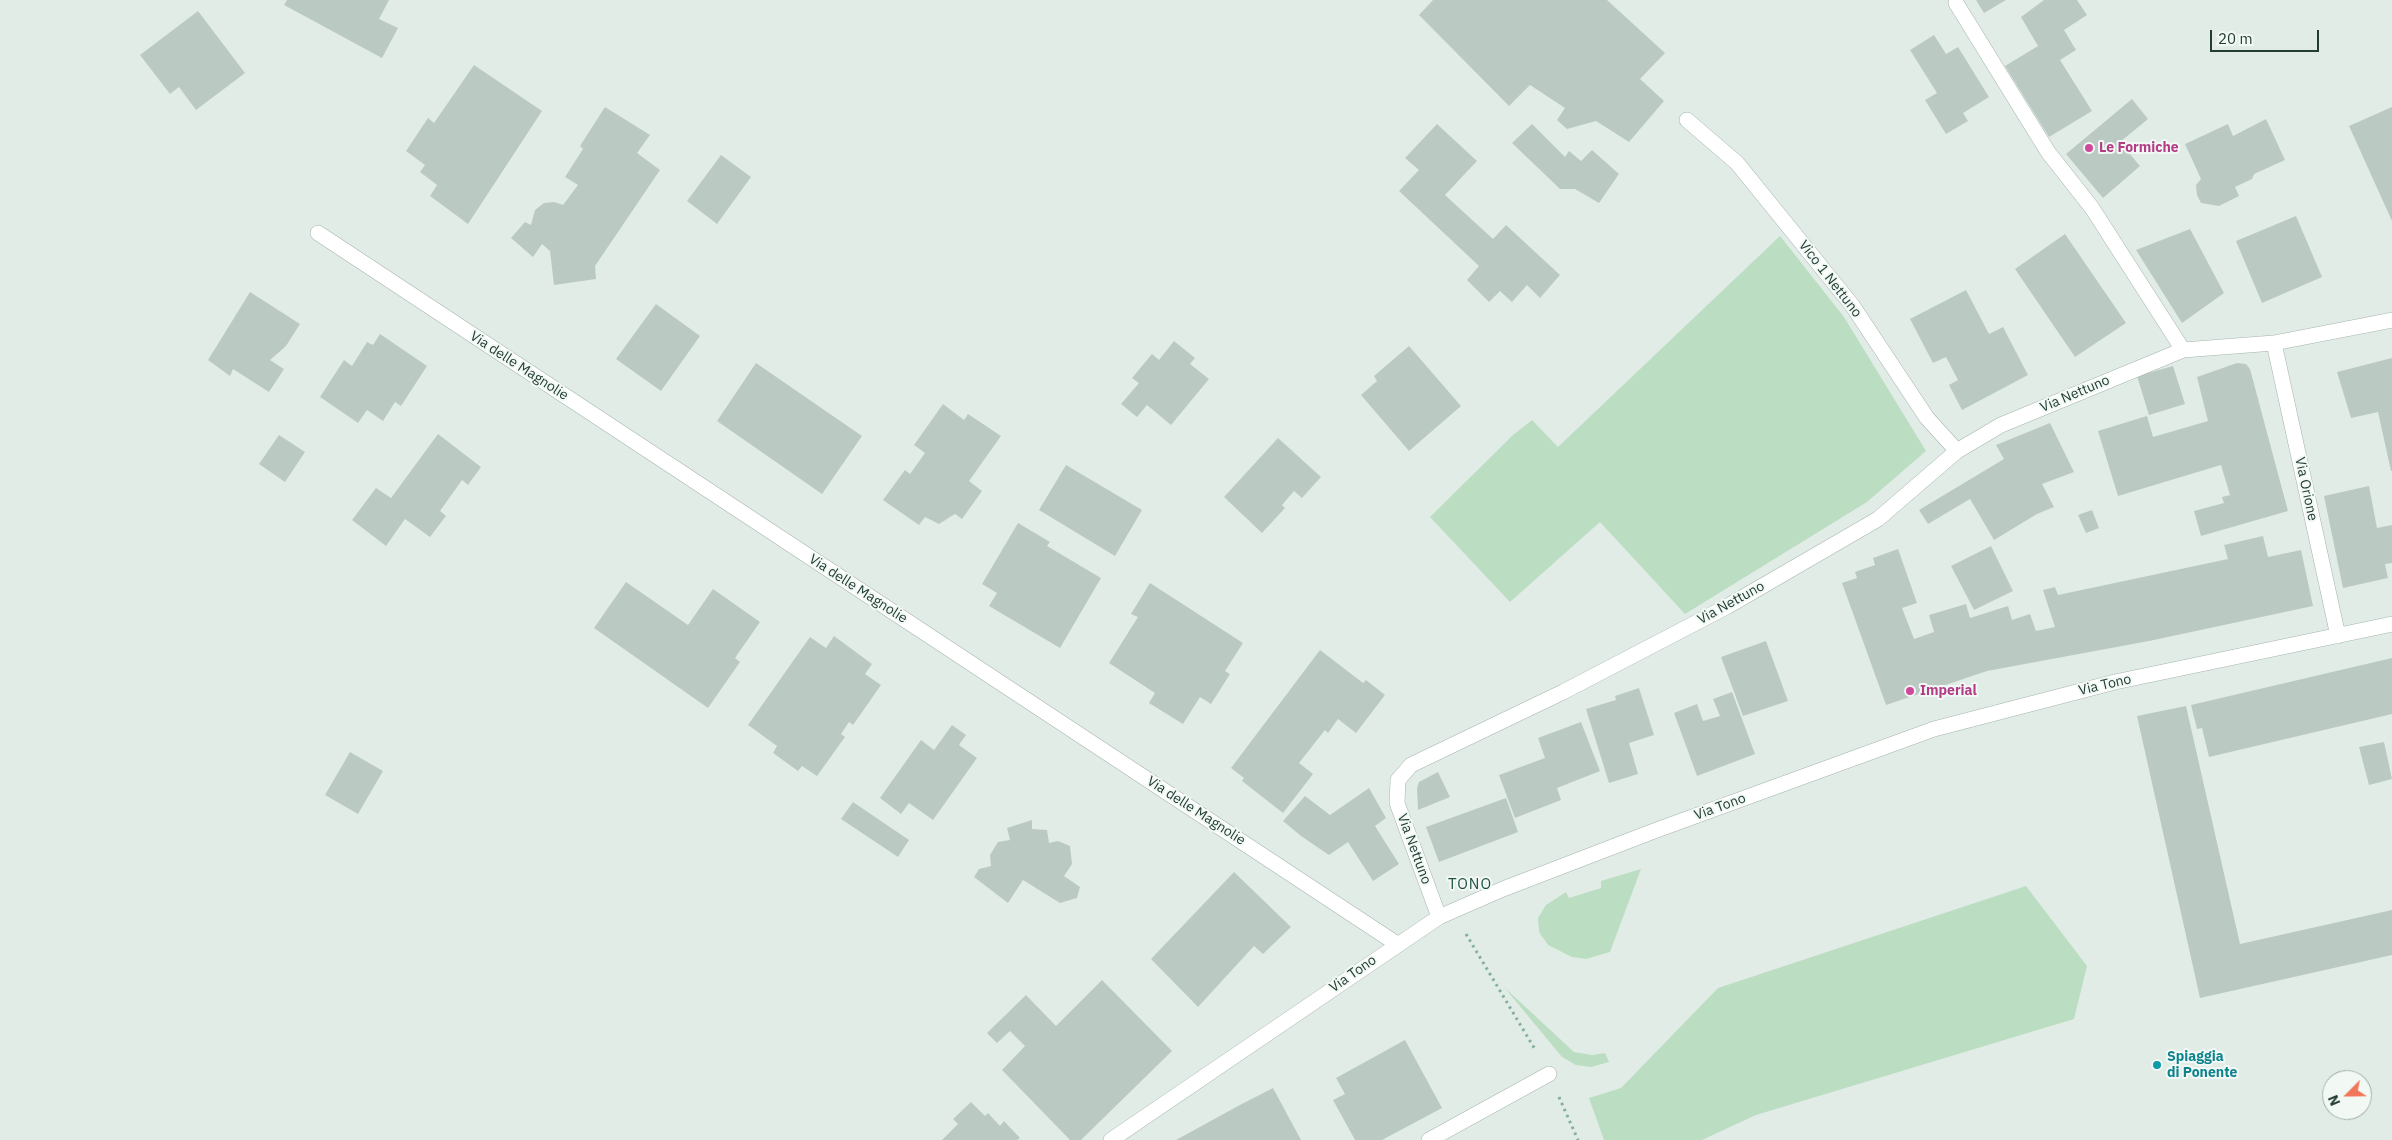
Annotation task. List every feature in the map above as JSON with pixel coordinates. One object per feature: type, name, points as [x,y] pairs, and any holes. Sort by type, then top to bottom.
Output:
[{"type":"street","points":[[1956,3],[2048,152],[2092,208],[2183,350]]},
{"type":"street","name":"Vico 1 Nettuno","points":[[1687,120],[1737,163],[1852,306],[1927,418],[1956,452]]},
{"type":"street","name":"Via delle Magnolie","points":[[318,233],[1397,944]]},
{"type":"street","name":"Via Nettuno","points":[[1439,917],[1397,803],[1398,780],[1411,765],[1562,692],[1728,606],[1878,519],[1956,452],[2002,425],[2183,350],[2274,343],[2392,320]]},
{"type":"street","name":"Via Orione","points":[[2274,343],[2338,636]]},
{"type":"street","name":"Via Tono","points":[[1111,1140],[1397,944],[1453,910],[1654,831],[1934,729],[2115,682],[2392,624]]},
{"type":"street","points":[[1430,1140],[1549,1074]]},
{"type":"path","points":[[1453,910],[1549,1074],[1578,1140]]},
{"type":"green space","points":[[1780,236],[1844,317],[1926,451],[1867,502],[1685,614],[1600,522],[1510,602],[1430,517],[1513,435],[1532,420],[1558,447]]},
{"type":"green space","points":[[1641,869],[1610,952],[1586,959],[1572,957],[1548,945],[1539,932],[1538,918],[1546,905],[1566,892],[1569,898],[1601,888],[1601,881]]},
{"type":"green space","points":[[2026,886],[2087,966],[2074,1019],[1756,1115],[1702,1140],[1604,1140],[1589,1098],[1621,1088],[1718,988]]},
{"type":"green space","points":[[1504,987],[1574,1052],[1592,1055],[1605,1053],[1609,1062],[1591,1067],[1576,1065],[1562,1057]]},
{"type":"building","points":[[287,0],[389,0],[379,19],[398,28],[382,58],[284,5]]},
{"type":"building","points":[[1433,0],[1607,0],[1665,53],[1640,79],[1664,101],[1629,142],[1596,121],[1567,129],[1557,120],[1565,108],[1530,85],[1509,106],[1419,15]]},
{"type":"building","points":[[1976,0],[2006,0],[1984,13]]},
{"type":"building","points":[[2044,0],[2077,0],[2087,15],[2064,30],[2076,50],[2060,60],[2092,111],[2049,137],[2005,66],[2038,46],[2021,17]]},
{"type":"building","points":[[198,11],[245,73],[196,110],[179,87],[170,94],[140,55]]},
{"type":"building","points":[[1934,35],[1946,54],[1958,47],[1989,97],[1963,113],[1968,121],[1946,134],[1925,100],[1937,93],[1910,50]]},
{"type":"building","points":[[474,65],[542,111],[468,224],[430,196],[437,185],[420,172],[425,165],[406,151],[428,118],[434,123]]},
{"type":"building","points":[[2132,99],[2148,119],[2120,142],[2140,166],[2103,198],[2066,154]]},
{"type":"building","points":[[605,107],[650,135],[637,153],[660,170],[595,266],[596,279],[554,285],[550,251],[542,244],[533,257],[511,238],[525,222],[531,225],[535,210],[544,203],[554,202],[563,205],[578,185],[565,177],[583,149],[580,146]]},
{"type":"building","points":[[2392,107],[2392,221],[2349,126]]},
{"type":"building","points":[[2266,119],[2285,160],[2254,174],[2252,179],[2235,187],[2239,196],[2219,206],[2201,203],[2197,195],[2196,185],[2201,179],[2185,144],[2228,124],[2233,136]]},
{"type":"building","points":[[1437,124],[1477,161],[1445,195],[1493,239],[1506,225],[1560,275],[1540,298],[1527,285],[1512,302],[1500,291],[1489,302],[1467,280],[1479,266],[1399,191],[1419,170],[1405,158]]},
{"type":"building","points":[[1532,124],[1565,157],[1569,151],[1581,161],[1592,150],[1619,174],[1599,203],[1575,189],[1560,189],[1512,143]]},
{"type":"building","points":[[721,155],[751,177],[717,224],[687,201]]},
{"type":"building","points":[[2296,216],[2322,277],[2262,303],[2236,241]]},
{"type":"building","points":[[2190,229],[2224,293],[2182,323],[2136,250]]},
{"type":"building","points":[[2065,234],[2126,323],[2075,357],[2015,269]]},
{"type":"building","points":[[1966,290],[1989,334],[2003,327],[2028,375],[1962,410],[1949,385],[1958,380],[1946,357],[1933,363],[1910,319]]},
{"type":"building","points":[[250,292],[300,324],[286,346],[270,360],[284,369],[269,392],[233,369],[230,376],[208,360]]},
{"type":"building","points":[[656,304],[700,336],[661,391],[616,359]]},
{"type":"building","points":[[380,334],[427,366],[401,406],[395,402],[383,421],[367,410],[358,423],[320,397],[344,360],[352,366],[367,342],[373,345]]},
{"type":"building","points":[[1174,341],[1195,358],[1190,364],[1209,379],[1171,425],[1147,405],[1137,417],[1121,404],[1139,383],[1132,378],[1152,354],[1159,360]]},
{"type":"building","points":[[1409,346],[1461,406],[1409,451],[1361,395],[1377,381],[1374,376]]},
{"type":"building","points":[[2392,358],[2391,471],[2378,412],[2351,418],[2337,372]]},
{"type":"building","points":[[756,363],[862,436],[822,494],[717,421]]},
{"type":"building","points":[[2237,363],[2246,364],[2250,369],[2288,511],[2201,536],[2194,511],[2224,503],[2222,497],[2230,495],[2221,465],[2118,496],[2098,431],[2147,416],[2153,437],[2208,421],[2197,377]]},
{"type":"building","points":[[2173,366],[2185,404],[2149,415],[2137,376]]},
{"type":"building","points":[[943,404],[964,420],[968,414],[1001,436],[969,481],[982,491],[962,519],[955,514],[939,524],[925,517],[919,525],[883,500],[905,470],[910,474],[925,453],[914,445]]},
{"type":"building","points":[[2050,423],[2074,472],[2042,484],[2054,507],[2037,514],[1994,540],[1970,499],[1928,524],[1919,510],[2004,459],[1996,445]]},
{"type":"building","points":[[438,434],[481,467],[468,485],[462,480],[440,511],[446,516],[430,537],[405,519],[386,546],[352,520],[376,488],[391,498]]},
{"type":"building","points":[[279,435],[305,452],[285,482],[259,464]]},
{"type":"building","points":[[1278,438],[1321,477],[1302,498],[1294,491],[1282,505],[1285,508],[1262,533],[1224,497]]},
{"type":"building","points":[[1066,465],[1142,510],[1115,556],[1039,510]]},
{"type":"building","points":[[2369,486],[2377,528],[2392,525],[2392,563],[2385,564],[2388,578],[2343,588],[2324,496]]},
{"type":"building","points":[[2092,510],[2099,528],[2086,533],[2078,515]]},
{"type":"building","points":[[1018,523],[1050,542],[1047,546],[1101,578],[1060,648],[989,606],[997,593],[982,584]]},
{"type":"building","points":[[2263,536],[2268,557],[2301,550],[2313,606],[2149,641],[1987,671],[1886,705],[1842,583],[1857,578],[1855,572],[1875,565],[1873,558],[1898,549],[1917,603],[1902,608],[1914,639],[1934,632],[1929,615],[1966,604],[1970,618],[2008,606],[2012,620],[2030,614],[2036,631],[2055,627],[2043,590],[2055,587],[2058,595],[2228,559],[2224,545]]},
{"type":"building","points":[[1991,546],[2013,591],[1974,610],[1951,566]]},
{"type":"building","points":[[626,582],[688,625],[713,589],[760,622],[735,658],[740,662],[708,708],[594,628]]},
{"type":"building","points":[[1150,583],[1243,643],[1225,671],[1230,674],[1211,704],[1200,697],[1183,724],[1149,703],[1155,693],[1109,663],[1138,617],[1131,614]]},
{"type":"building","points":[[834,636],[872,664],[865,674],[881,685],[853,725],[849,722],[841,734],[845,737],[817,776],[802,766],[798,771],[773,753],[777,746],[748,725],[810,637],[826,648]]},
{"type":"building","points":[[1766,641],[1788,701],[1743,716],[1721,657]]},
{"type":"building","points":[[1320,650],[1363,683],[1366,680],[1385,695],[1356,733],[1338,719],[1328,733],[1325,730],[1299,763],[1313,774],[1283,813],[1242,781],[1244,778],[1231,768]]},
{"type":"building","points":[[2392,658],[2392,714],[2209,757],[2202,728],[2197,729],[2191,705]]},
{"type":"building","points":[[1639,688],[1654,735],[1629,743],[1638,774],[1609,783],[1586,709],[1616,700],[1615,696]]},
{"type":"building","points":[[1732,692],[1755,754],[1697,776],[1674,713],[1697,704],[1703,721],[1720,716],[1713,699]]},
{"type":"building","points":[[2186,706],[2240,944],[2392,910],[2392,955],[2200,998],[2137,716]]},
{"type":"building","points":[[1581,722],[1600,771],[1557,788],[1561,800],[1515,818],[1499,775],[1545,758],[1538,738]]},
{"type":"building","points":[[952,725],[966,735],[959,745],[977,758],[933,820],[909,803],[901,814],[880,798],[921,740],[934,750]]},
{"type":"building","points":[[2384,742],[2392,779],[2369,785],[2359,747]]},
{"type":"building","points":[[350,752],[383,771],[358,814],[325,795]]},
{"type":"building","points":[[1438,772],[1450,797],[1418,810],[1417,788],[1419,782]]},
{"type":"building","points":[[1369,788],[1386,818],[1375,826],[1399,864],[1373,881],[1348,842],[1329,855],[1283,821],[1305,796],[1330,815]]},
{"type":"building","points":[[1506,798],[1518,832],[1439,862],[1426,827]]},
{"type":"building","points":[[853,802],[909,840],[898,857],[841,819]]},
{"type":"building","points":[[1032,820],[1032,829],[1047,830],[1049,843],[1058,841],[1070,846],[1072,864],[1064,876],[1080,887],[1077,898],[1060,903],[1023,880],[1008,903],[974,877],[979,869],[991,866],[990,855],[998,842],[1010,840],[1007,828]]},
{"type":"building","points":[[1234,872],[1291,927],[1263,954],[1254,946],[1198,1007],[1151,959]]},
{"type":"building","points":[[1102,980],[1172,1051],[1081,1140],[1070,1140],[1002,1070],[1025,1046],[1010,1031],[997,1043],[987,1033],[1026,995],[1056,1026]]},
{"type":"building","points":[[1405,1040],[1442,1108],[1382,1140],[1355,1140],[1333,1100],[1345,1094],[1336,1078]]},
{"type":"building","points":[[1273,1088],[1301,1140],[1176,1140],[1238,1106]]},
{"type":"building","points":[[971,1102],[985,1116],[988,1113],[1000,1126],[1004,1121],[1020,1138],[1017,1140],[942,1140],[958,1124],[953,1119]]},
{"type":"place","name":"Le Formiche","points":[[2089,148]]},
{"type":"place","name":"Imperial","points":[[1910,691]]},
{"type":"place","name":"Spiaggia di Ponente","points":[[2157,1065]]},
{"type":"district","name":"TONO","points":[[1470,885]]}]
